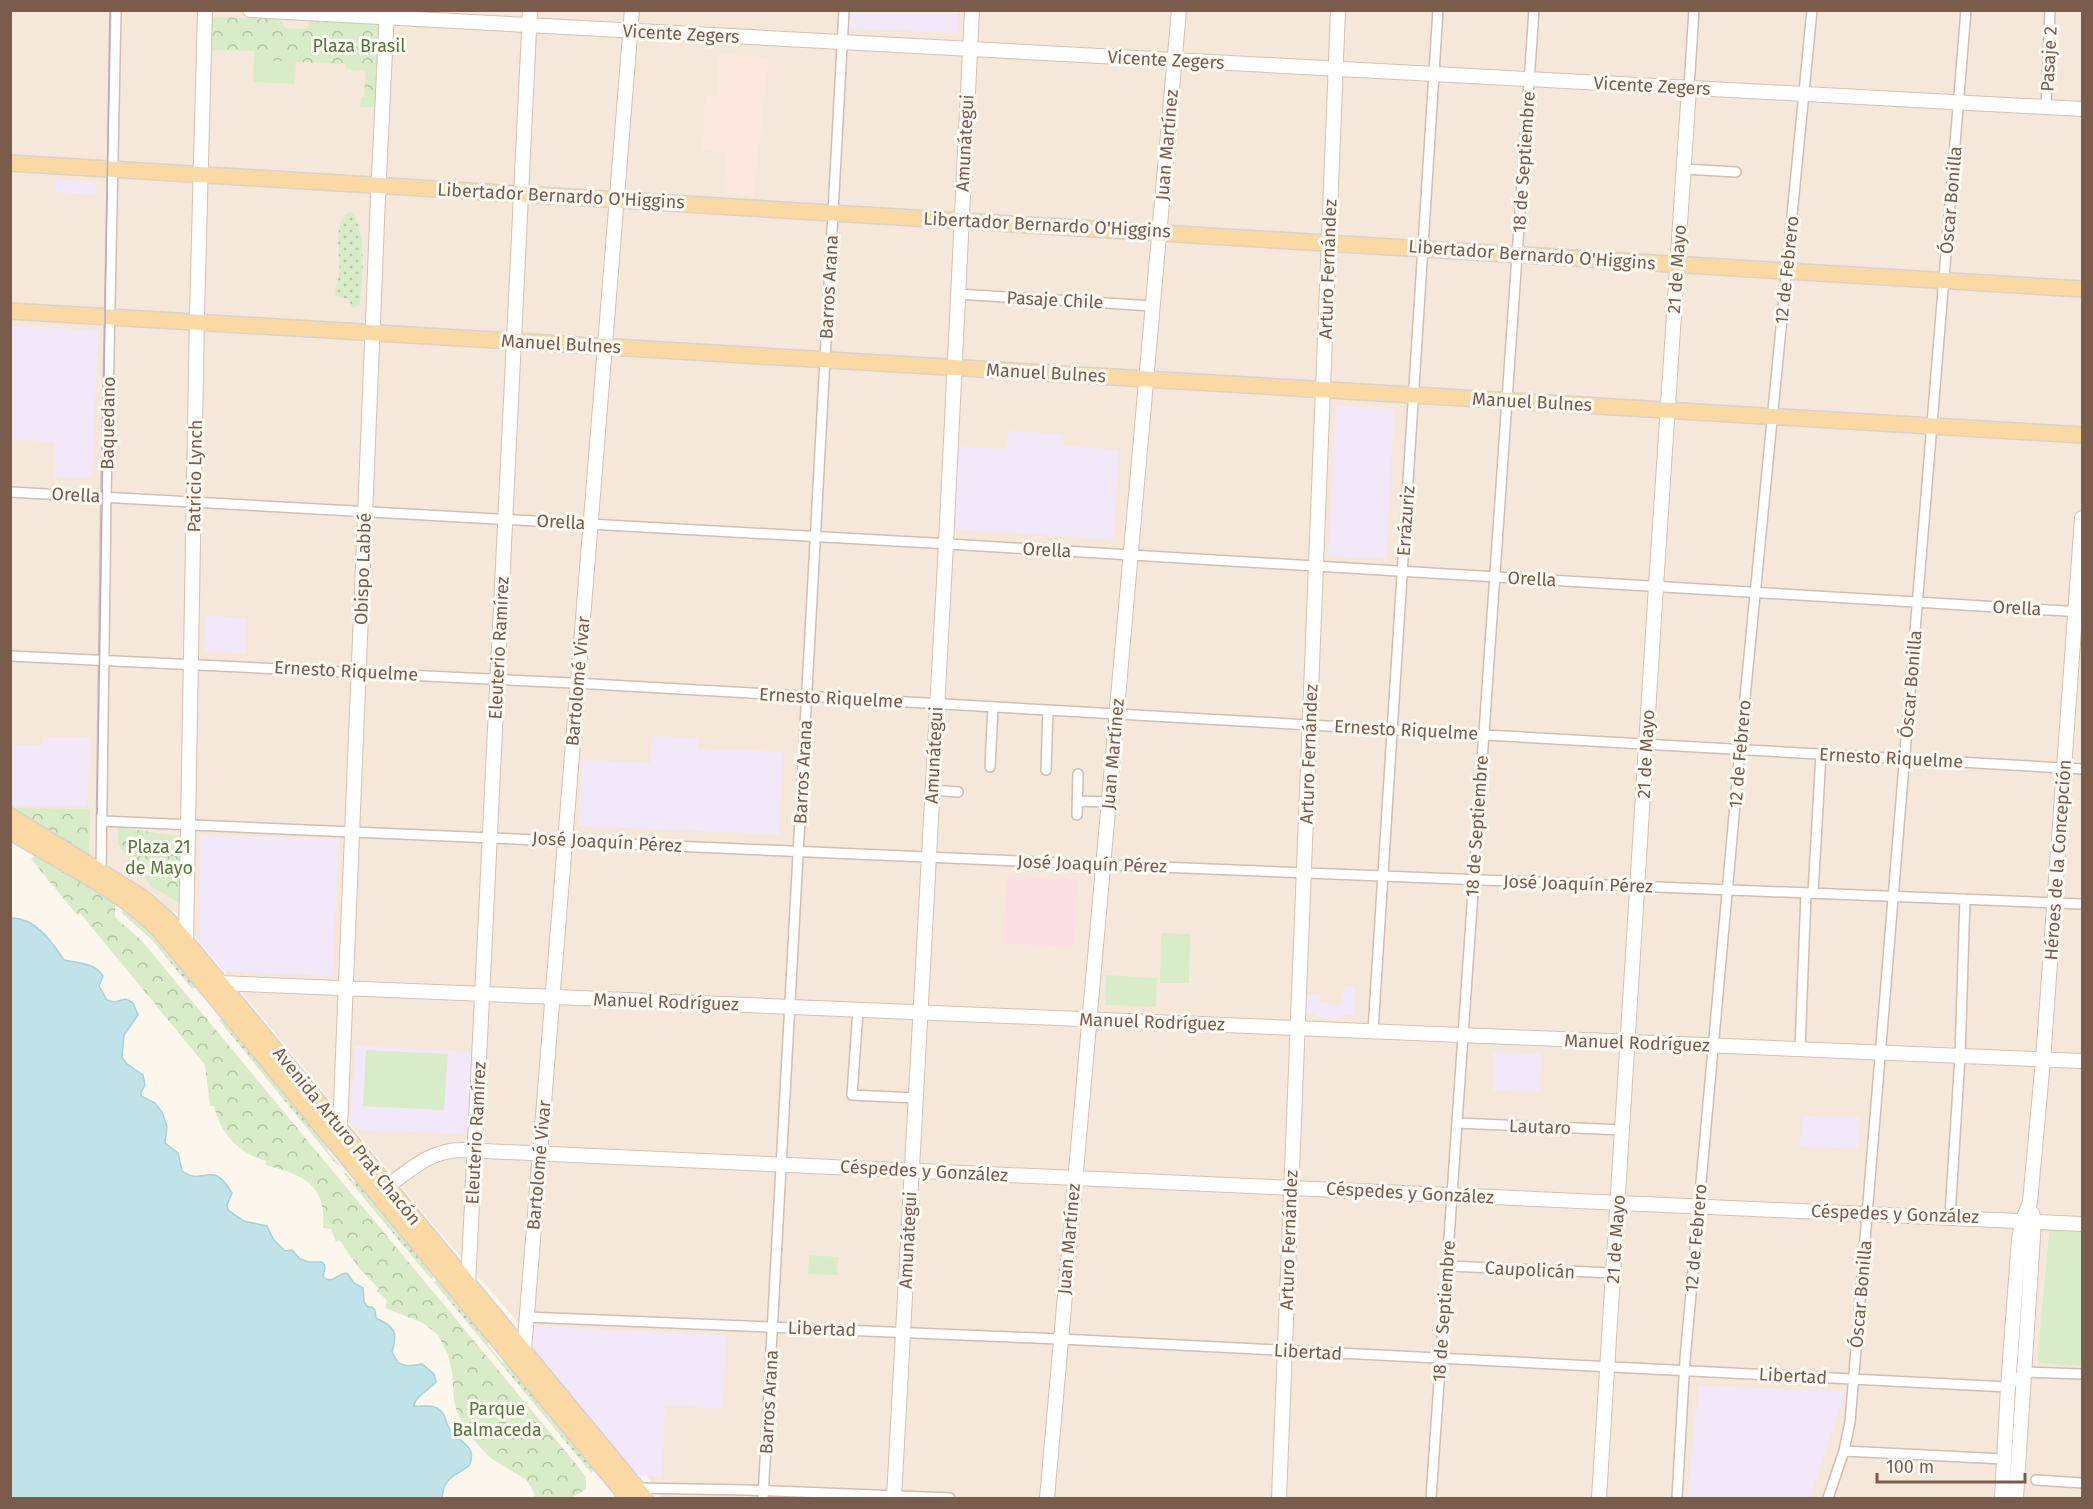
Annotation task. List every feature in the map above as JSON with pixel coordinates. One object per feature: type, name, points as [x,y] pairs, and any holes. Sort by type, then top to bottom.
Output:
[{"type":"main road","name":"Libertador Bernardo O'Higgins","points":[[10,162],[2082,289]]},
{"type":"main road","name":"Manuel Bulnes","points":[[10,311],[2082,435]]},
{"type":"main road","name":"Avenida Arturo Prat Chacón","points":[[10,816],[153,906],[186,941],[524,1351],[634,1495]]},
{"type":"main road","name":"Avenida Arturo Prat Chacón","points":[[10,831],[122,898],[153,923],[478,1317],[634,1495]]},
{"type":"main road","points":[[369,1186],[388,1186]]},
{"type":"main road","points":[[468,1285],[478,1317]]},
{"type":"street","name":"Baquedano","points":[[101,872],[116,10]]},
{"type":"street","name":"Patricio Lynch","points":[[186,941],[197,323],[206,10]]},
{"type":"street","name":"Vicente Zegers","points":[[250,10],[387,15],[630,32],[2082,109]]},
{"type":"street","name":"Eleuterio Ramírez","points":[[468,1285],[530,10]]},
{"type":"street","name":"Bartolomé Vivar","points":[[524,1351],[632,10]]},
{"type":"street","name":"Barros Arana","points":[[764,1495],[844,10]]},
{"type":"street","name":"Amunátegui","points":[[894,1497],[946,544],[972,10]]},
{"type":"street","name":"Juan Martínez","points":[[1047,1498],[1179,10]]},
{"type":"street","name":"Arturo Fernández","points":[[1279,1498],[1338,10]]},
{"type":"street","name":"Errázuriz","points":[[1373,1031],[1438,10]]},
{"type":"street","name":"18 de Septiembre","points":[[1431,1498],[1534,10]]},
{"type":"street","name":"21 de Mayo","points":[[1599,1498],[1694,10]]},
{"type":"street","name":"12 de Febrero","points":[[1677,1498],[1684,1371],[1740,749],[1812,10]]},
{"type":"street","name":"Óscar Bonilla","points":[[1828,1498],[1844,1451],[1850,1422],[1966,10]]},
{"type":"street","name":"Pasaje 2","points":[[2046,107],[2050,10]]},
{"type":"street","name":"Obispo Labbé","points":[[340,1128],[387,15]]},
{"type":"street","points":[[1684,169],[1736,172]]},
{"type":"street","name":"Pasaje Chile","points":[[957,294],[1153,306]]},
{"type":"street","name":"Orella","points":[[10,492],[946,544],[2079,612]]},
{"type":"street","name":"Héroes de la Concepción","points":[[2016,1498],[2024,1372],[2028,1221],[2043,1060],[2064,768],[2079,612],[2082,518]]},
{"type":"street","name":"Ernesto Riquelme","points":[[10,656],[578,683],[2082,769]]},
{"type":"street","points":[[990,767],[993,707]]},
{"type":"street","points":[[1046,770],[1048,710]]},
{"type":"street","points":[[1800,1049],[1821,754]]},
{"type":"street","points":[[1077,816],[1078,774]]},
{"type":"street","points":[[932,790],[958,792]]},
{"type":"street","points":[[1077,801],[1108,802]]},
{"type":"street","name":"José Joaquín Pérez","points":[[102,821],[2082,904]]},
{"type":"street","points":[[1950,1216],[1965,899]]},
{"type":"street","name":"Manuel Rodríguez","points":[[221,983],[2082,1061]]},
{"type":"street","points":[[858,1010],[852,1095],[916,1098]]},
{"type":"street","name":"Lautaro","points":[[1457,1123],[1623,1130]]},
{"type":"street","name":"Céspedes y González","points":[[388,1186],[431,1155],[453,1150],[1950,1216],[2082,1224]]},
{"type":"street","name":"Héroes de la Concepción","points":[[2002,1498],[2019,1239],[2028,1221]]},
{"type":"street","name":"Caupolicán","points":[[1447,1266],[1613,1273]]},
{"type":"street","name":"Libertad","points":[[527,1317],[1061,1339],[2008,1387]]},
{"type":"street","points":[[2008,1387],[2024,1372],[2082,1374]]},
{"type":"street","points":[[1844,1451],[2004,1459]]},
{"type":"street","points":[[2036,1480],[2082,1483]]},
{"type":"street","points":[[634,1495],[950,1498]]},
{"type":"shaded area","points":[[10,11],[2082,11],[2082,1498],[661,1498],[631,1452],[435,1227],[176,913],[11,810]]},
{"type":"shaded area","points":[[849,11],[958,11],[958,33],[848,28]]},
{"type":"shaded area","points":[[718,54],[769,58],[753,197],[724,193],[726,153],[703,149],[705,96],[717,96]]},
{"type":"shaded area","points":[[56,179],[94,182],[96,194],[56,192]]},
{"type":"shaded area","points":[[11,326],[98,330],[92,478],[54,478],[55,442],[11,439]]},
{"type":"shaded area","points":[[1336,406],[1394,409],[1386,559],[1328,556]]},
{"type":"shaded area","points":[[1008,431],[1063,434],[1064,446],[1119,450],[1113,539],[954,529],[958,447],[1007,449]]},
{"type":"shaded area","points":[[206,616],[246,618],[246,654],[204,650]]},
{"type":"shaded area","points":[[652,736],[699,738],[698,749],[783,752],[779,834],[579,826],[582,760],[650,763]]},
{"type":"shaded area","points":[[43,737],[90,737],[87,807],[11,805],[11,745],[43,745]]},
{"type":"shaded area","points":[[200,835],[339,839],[332,976],[224,971],[200,942]]},
{"type":"shaded area","points":[[1007,877],[1078,879],[1074,947],[1003,944]]},
{"type":"shaded area","points":[[1344,986],[1355,987],[1354,1015],[1344,1015],[1343,1018],[1315,1017],[1315,1014],[1305,1013],[1306,994],[1320,995],[1320,1003],[1342,1004]]},
{"type":"shaded area","points":[[355,1046],[471,1052],[470,1134],[363,1130],[350,1124]]},
{"type":"shaded area","points":[[1493,1053],[1541,1054],[1540,1091],[1493,1090]]},
{"type":"shaded area","points":[[1803,1116],[1860,1117],[1858,1149],[1799,1146]]},
{"type":"shaded area","points":[[533,1326],[727,1335],[722,1409],[665,1405],[662,1477],[637,1475],[533,1354]]},
{"type":"shaded area","points":[[1699,1386],[1846,1391],[1810,1498],[1687,1498]]},
{"type":"green space","name":"Plaza Brasil","points":[[214,17],[280,19],[285,28],[307,29],[310,21],[378,24],[381,27],[380,103],[373,107],[360,107],[361,97],[364,97],[366,71],[346,69],[346,64],[254,60],[254,51],[209,50],[210,22]]},
{"type":"green space","points":[[254,60],[296,62],[295,84],[253,82]]},
{"type":"green space","points":[[351,211],[360,231],[363,256],[360,305],[353,308],[348,299],[336,296],[335,293],[339,274],[339,230],[341,222]]},
{"type":"green space","points":[[17,808],[90,809],[89,858],[18,813]]},
{"type":"green space","name":"Plaza 21 de Mayo","points":[[118,827],[184,837],[182,900],[180,903],[152,887],[118,845]]},
{"type":"green space","name":"Parque Balmaceda","points":[[36,854],[115,902],[115,917],[142,941],[572,1459],[586,1477],[586,1489],[572,1498],[535,1498],[533,1490],[525,1479],[489,1457],[469,1435],[457,1412],[452,1371],[448,1355],[438,1335],[423,1323],[385,1308],[387,1300],[377,1291],[379,1289],[359,1268],[340,1241],[336,1242],[331,1229],[323,1228],[321,1201],[310,1184],[291,1173],[265,1165],[266,1161],[247,1153],[226,1134],[214,1106],[210,1106],[205,1065],[80,913],[77,915],[31,859]]},
{"type":"green space","points":[[123,908],[150,929],[197,985],[192,989],[152,940],[122,913]]},
{"type":"green space","points":[[1161,933],[1190,934],[1189,983],[1160,983]]},
{"type":"green space","points":[[1106,975],[1157,978],[1156,1007],[1105,1005]]},
{"type":"green space","points":[[223,1016],[327,1143],[328,1151],[339,1164],[337,1165],[219,1020]]},
{"type":"green space","points":[[366,1050],[448,1054],[444,1110],[363,1106]]},
{"type":"green space","points":[[346,1173],[352,1181],[360,1183],[436,1275],[431,1279],[344,1174]]},
{"type":"green space","points":[[2050,1224],[2082,1227],[2082,1366],[2037,1363]]},
{"type":"green space","points":[[809,1255],[838,1257],[837,1275],[808,1274]]},
{"type":"green space","points":[[438,1278],[488,1340],[488,1345],[502,1362],[508,1363],[596,1469],[591,1473],[434,1282]]},
{"type":"water","points":[[11,918],[20,919],[35,926],[64,960],[96,968],[103,976],[99,986],[107,1000],[114,1002],[126,999],[133,1003],[138,1015],[124,1035],[122,1057],[127,1064],[143,1075],[145,1085],[141,1096],[155,1103],[162,1112],[167,1126],[165,1143],[178,1153],[182,1171],[189,1175],[219,1177],[232,1193],[227,1205],[228,1210],[244,1221],[267,1226],[273,1239],[285,1251],[292,1250],[300,1259],[309,1262],[322,1262],[325,1267],[323,1277],[326,1279],[330,1280],[347,1273],[354,1283],[363,1288],[364,1302],[375,1310],[376,1318],[391,1327],[395,1335],[392,1352],[398,1363],[407,1366],[422,1364],[434,1374],[436,1382],[420,1396],[414,1406],[432,1406],[440,1410],[447,1425],[466,1444],[471,1453],[469,1466],[447,1482],[442,1498],[11,1498]]},
{"type":"tram line","points":[[97,814],[110,10]]}]
